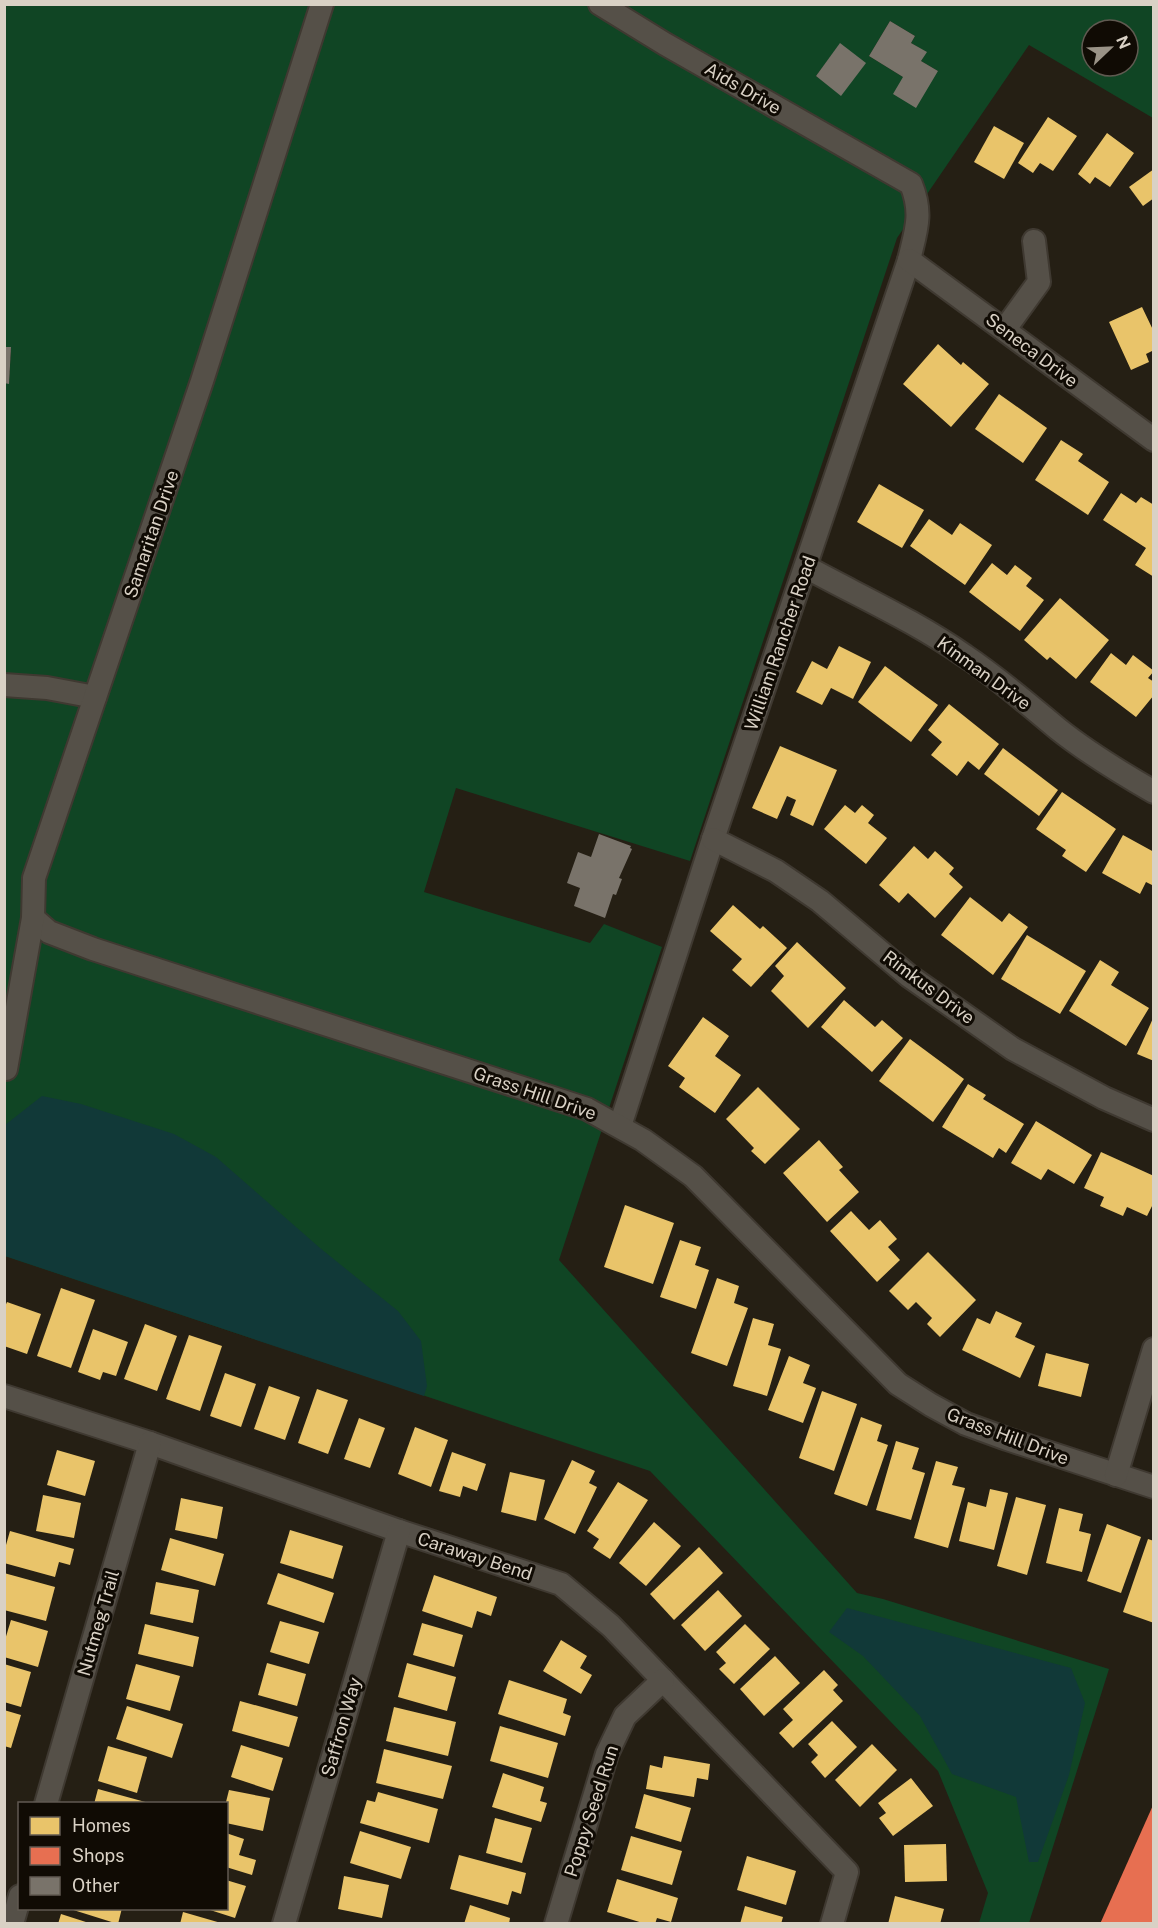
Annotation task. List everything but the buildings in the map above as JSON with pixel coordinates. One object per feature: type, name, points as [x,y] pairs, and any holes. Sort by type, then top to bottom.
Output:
[{"type":"street","name":"Samaritan Drive","points":[[6,1069],[33,918],[34,879],[206,370],[322,4]]},
{"type":"street","name":"Aids Drive","points":[[600,4],[887,170]]},
{"type":"street","name":"William Rancher Road","points":[[620,1126],[713,839],[909,260],[919,217],[917,199],[911,184],[887,170]]},
{"type":"street","points":[[1005,329],[1039,282],[1034,241]]},
{"type":"street","name":"Seneca Drive","points":[[909,260],[1154,440]]},
{"type":"street","name":"Kinman Drive","points":[[806,567],[965,655],[1060,730],[1124,776],[1154,792]]},
{"type":"street","points":[[4,685],[47,688],[95,697]]},
{"type":"street","name":"Rimkus Drive","points":[[713,839],[776,871],[820,901],[909,976],[1013,1049],[1104,1098],[1154,1120]]},
{"type":"street","name":"Grass Hill Drive","points":[[33,918],[49,932],[93,949],[587,1108],[643,1140],[693,1176],[897,1384],[966,1424],[1154,1487]]},
{"type":"street","points":[[1116,1475],[1154,1349]]},
{"type":"street","name":"Caraway Bend","points":[[4,1396],[150,1443],[399,1531],[561,1584],[612,1626],[847,1872],[832,1923]]},
{"type":"street","name":"Nutmeg Trail","points":[[46,1802],[150,1443]]},
{"type":"street","name":"Saffron Way","points":[[284,1923],[399,1531]]},
{"type":"street","name":"Poppy Seed Run","points":[[556,1923],[607,1754],[625,1716],[663,1680]]},
{"type":"street","points":[[12,1923],[18,1903]]},
{"type":"green space","points":[[4,5],[1153,5],[1153,118],[1085,78],[1140,78],[1140,18],[1080,18],[1080,75],[1029,45],[897,238],[690,861],[456,788],[424,892],[590,943],[604,924],[662,947],[559,1260],[857,1593],[1109,1669],[1029,1923],[979,1923],[988,1893],[938,1771],[650,1471],[5,1256],[4,383],[9,383],[11,348],[4,347]],"holes":[[[890,21],[915,36],[911,43],[926,52],[921,61],[938,71],[903,77],[869,56]],[[840,44],[841,95],[816,76]]]},
{"type":"water","points":[[42,1096],[81,1104],[174,1134],[216,1157],[320,1248],[398,1311],[421,1341],[427,1386],[424,1396],[5,1256],[5,1125]]},
{"type":"water","points":[[847,1608],[1071,1668],[1085,1703],[1069,1775],[1038,1862],[1029,1862],[1016,1797],[952,1774],[920,1716],[863,1656],[829,1632]]}]
